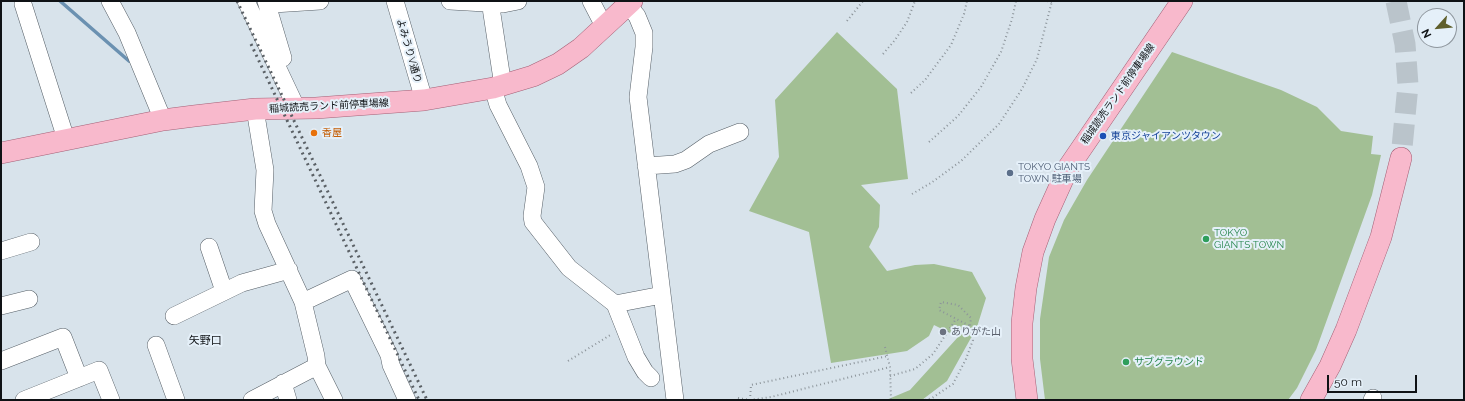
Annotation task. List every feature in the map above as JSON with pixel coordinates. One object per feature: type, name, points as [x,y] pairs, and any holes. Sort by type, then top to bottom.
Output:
[{"type":"main road","name":"稲城読売ランド前停車場線","points":[[1027,400],[1022,359],[1022,323],[1026,288],[1032,259],[1045,219],[1068,168],[1182,1]]},
{"type":"main road","name":"稲城読売ランド前停車場線","points":[[1,153],[163,120],[255,109],[300,108],[424,100],[498,87],[533,76],[558,64],[581,48],[630,3]]},
{"type":"main road","points":[[1311,400],[1330,366],[1349,324],[1380,237],[1401,158]]},
{"type":"street","points":[[110,1],[127,33],[163,120]]},
{"type":"street","points":[[246,1],[300,108]]},
{"type":"street","points":[[267,1],[282,56],[300,108]]},
{"type":"street","points":[[267,1],[273,4],[320,1]]},
{"type":"street","name":"よみうりV通り","points":[[395,1],[424,100]]},
{"type":"street","points":[[450,1],[490,2],[503,4],[518,1]]},
{"type":"street","points":[[591,1],[604,26]]},
{"type":"street","points":[[490,2],[498,87],[498,104],[529,166],[536,186],[532,216],[533,222],[569,268],[615,304],[636,357],[645,372],[651,378]]},
{"type":"street","points":[[630,3],[644,33],[644,46],[638,97],[675,400]]},
{"type":"street","points":[[23,4],[66,139]]},
{"type":"street","points":[[255,109],[265,170],[263,211],[266,224],[303,302],[317,366],[334,400]]},
{"type":"street","points":[[646,166],[675,164],[686,160],[709,144],[740,132]]},
{"type":"street","points":[[1,250],[31,242]]},
{"type":"street","points":[[209,247],[224,291]]},
{"type":"street","points":[[174,316],[242,282],[289,270]]},
{"type":"street","points":[[303,302],[352,279],[389,355],[391,365],[407,400]]},
{"type":"street","points":[[615,304],[662,295]]},
{"type":"street","points":[[1,306],[29,299]]},
{"type":"street","points":[[1,361],[63,338],[79,378]]},
{"type":"street","points":[[156,345],[176,400]]},
{"type":"street","points":[[252,400],[317,366]]},
{"type":"street","points":[[24,400],[99,370],[111,400]]},
{"type":"street","points":[[283,383],[288,400]]},
{"type":"path","points":[[847,21],[863,1]]},
{"type":"path","points":[[883,54],[907,22],[916,1]]},
{"type":"path","points":[[911,93],[925,80],[951,45],[962,20],[967,1]]},
{"type":"path","points":[[929,142],[958,116],[981,87],[1001,52],[1012,19],[1016,1]]},
{"type":"path","points":[[912,194],[931,183],[961,161],[986,138],[1003,118],[1022,89],[1037,59],[1052,1],[1047,1]]},
{"type":"path","points":[[925,400],[932,398],[953,384],[966,359],[972,340],[970,326],[971,318],[958,305],[941,302],[939,310],[970,326]]},
{"type":"path","points":[[890,376],[915,369],[933,354],[956,319]]},
{"type":"path","points":[[568,361],[624,327]]},
{"type":"path","points":[[885,347],[890,368],[891,400]]},
{"type":"path","points":[[750,400],[751,385],[888,356]]},
{"type":"path","points":[[738,398],[750,400],[772,399],[890,368]]},
{"type":"green space","points":[[837,32],[897,89],[908,179],[861,185],[880,205],[879,227],[869,247],[887,271],[915,265],[934,264],[972,272],[986,298],[977,327],[947,381],[922,400],[886,400],[910,390],[958,337],[934,325],[929,336],[907,351],[831,363],[809,232],[749,211],[779,157],[775,100]]},
{"type":"green space","name":"TOKYO GIANTS TOWN","points":[[1172,52],[1281,90],[1317,107],[1341,131],[1373,136],[1371,154],[1381,155],[1372,195],[1316,350],[1297,388],[1288,400],[1045,400],[1040,359],[1040,319],[1049,257],[1064,220],[1087,180]]},
{"type":"waterway","points":[[60,1],[129,61]]},
{"type":"tunnel","points":[[1396,1],[1405,44],[1408,85],[1401,158]]},
{"type":"railway","points":[[237,1],[427,400]]},
{"type":"railway","points":[[251,44],[419,400]]},
{"type":"place","name":"香屋","points":[[314,133]]},
{"type":"place","name":"東京ジャイアンツタウン","points":[[1103,136]]},
{"type":"place","name":"TOKYO GIANTS TOWN 駐車場","points":[[1010,173]]},
{"type":"place","name":"TOKYO GIANTS TOWN","points":[[1206,239]]},
{"type":"place","name":"ありがた山","points":[[943,332]]},
{"type":"place","name":"サブグラウンド","points":[[1126,362]]},
{"type":"district","name":"矢野口","points":[[205,341]]}]
